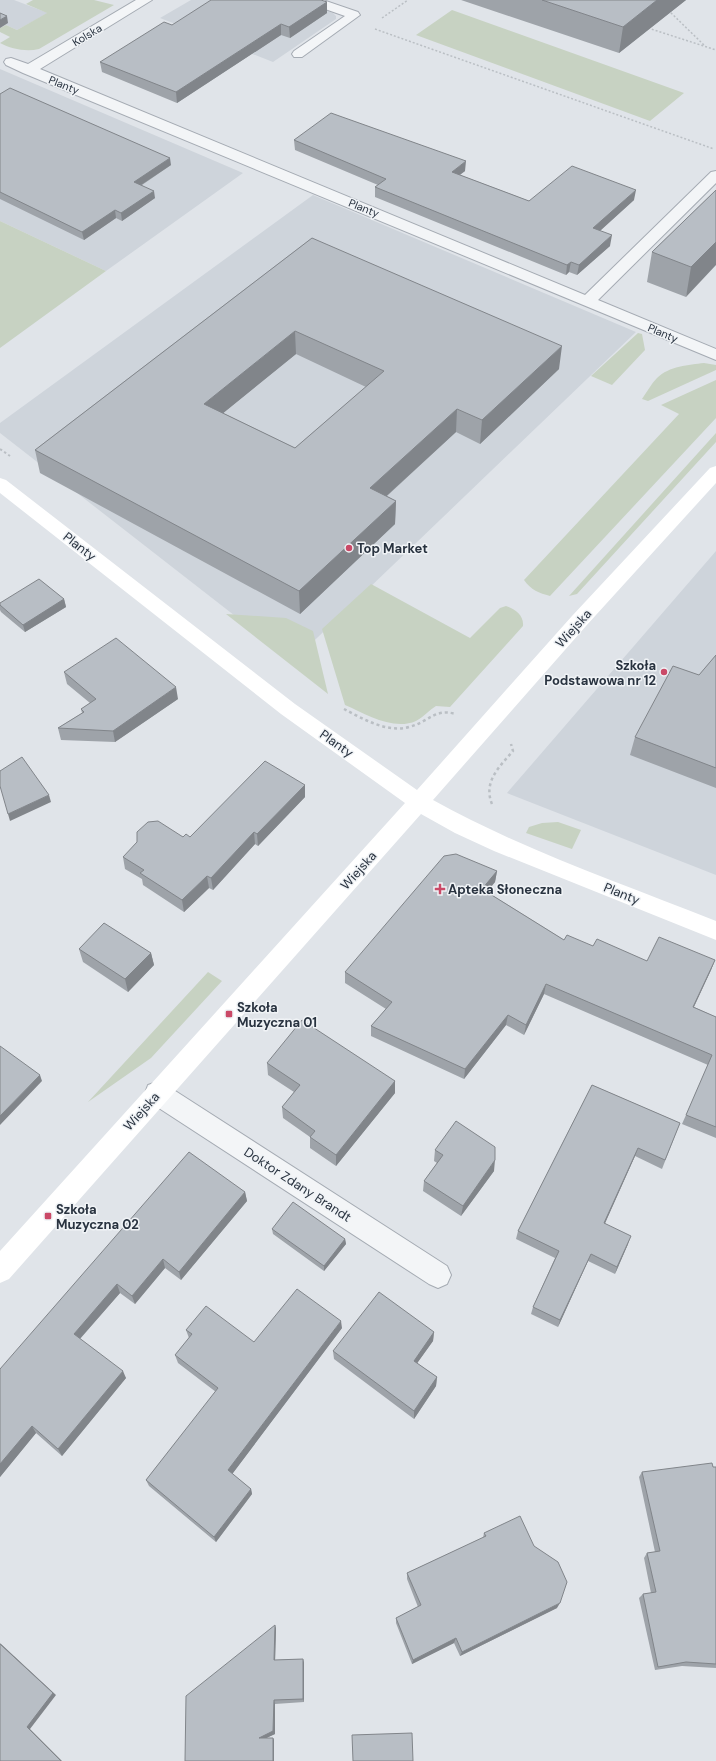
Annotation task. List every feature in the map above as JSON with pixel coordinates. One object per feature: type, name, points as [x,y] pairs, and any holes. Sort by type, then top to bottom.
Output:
[{"type":"street","name":"Kolska","points":[[28,70],[145,0]]},
{"type":"street","name":"Planty","points":[[11,62],[716,355]]},
{"type":"street","points":[[588,301],[716,175]]},
{"type":"street","name":"Wiejska","points":[[0,1270],[579,621],[716,472]]},
{"type":"street","name":"Planty","points":[[0,484],[288,709],[419,802],[484,837],[716,931]]},
{"type":"street","name":"Doktor Zdany Brandt","points":[[158,1093],[438,1275]]},
{"type":"lane","points":[[298,54],[354,15],[312,0]]},
{"type":"path","points":[[368,27],[408,0]]},
{"type":"path","points":[[663,5],[705,46]]},
{"type":"path","points":[[348,20],[716,149]]},
{"type":"path","points":[[647,27],[716,50]]},
{"type":"path","points":[[0,449],[10,457]]},
{"type":"path","points":[[338,706],[376,724],[402,728],[415,726],[433,714],[447,711],[484,728],[513,745],[513,751],[489,779],[488,796],[491,803],[500,812],[500,817],[484,837]]},
{"type":"shaded area","points":[[0,0],[14,0],[48,13],[17,30],[6,25],[0,28]]},
{"type":"shaded area","points":[[191,0],[297,0],[333,13],[336,16],[336,19],[273,62],[160,18]]},
{"type":"shaded area","points":[[0,69],[243,173],[106,271],[0,221]]},
{"type":"shaded area","points":[[313,195],[636,332],[293,661],[0,433],[0,423]]},
{"type":"shaded area","name":"Szkoła Podstawowa nr 12","points":[[716,551],[716,875],[507,793]]},
{"type":"green space","points":[[33,0],[94,0],[114,5],[39,49],[19,49],[0,43],[10,37],[0,32],[0,28],[6,25],[17,30],[47,13],[26,4]]},
{"type":"green space","points":[[452,10],[684,93],[650,121],[416,35]]},
{"type":"green space","points":[[0,221],[106,271],[0,348]]},
{"type":"green space","points":[[638,333],[642,334],[645,350],[612,385],[591,376]]},
{"type":"green space","points":[[704,363],[716,365],[716,370],[648,401],[642,399],[657,378],[667,371],[686,365]]},
{"type":"green space","points":[[716,380],[716,418],[550,596],[532,589],[524,580],[679,414],[661,405]]},
{"type":"green space","points":[[716,433],[716,442],[577,594],[569,596]]},
{"type":"green space","points":[[371,584],[470,638],[500,608],[506,606],[518,613],[522,619],[523,626],[450,707],[436,706],[416,721],[407,724],[389,723],[371,717],[345,705],[322,629]]},
{"type":"green space","points":[[226,614],[286,618],[313,631],[328,694]]},
{"type":"green space","points":[[558,822],[581,830],[572,849],[526,833],[529,827],[542,823]]},
{"type":"green space","points":[[208,972],[222,981],[151,1058],[88,1102]]},
{"type":"building","points":[[211,0],[321,0],[327,2],[289,27],[281,24],[176,92],[100,62],[164,22],[172,25]]},
{"type":"building","points":[[542,0],[657,0],[623,27]]},
{"type":"building","points":[[0,13],[7,16],[0,20]]},
{"type":"building","points":[[10,88],[170,158],[134,182],[154,191],[121,213],[115,210],[82,232],[0,192],[0,94]]},
{"type":"building","points":[[331,113],[466,161],[452,172],[529,201],[572,166],[636,190],[593,228],[612,235],[579,265],[571,262],[567,265],[375,187],[386,179],[294,140]]},
{"type":"building","points":[[716,190],[716,242],[691,267],[652,252]]},
{"type":"building","points":[[312,238],[562,346],[482,420],[457,409],[370,488],[396,501],[299,591],[35,450]],"holes":[[[295,331],[384,371],[295,448],[204,404]]]},
{"type":"building","points":[[39,579],[64,599],[23,625],[0,605],[0,603]]},
{"type":"building","points":[[116,638],[176,687],[113,731],[58,728],[84,712],[81,709],[96,699],[64,672]]},
{"type":"building","points":[[716,655],[716,768],[635,737],[673,666],[699,675]]},
{"type":"building","points":[[22,757],[49,795],[8,814],[0,786],[0,771]]},
{"type":"building","points":[[265,761],[305,785],[257,834],[254,832],[211,878],[207,876],[182,900],[140,873],[144,870],[123,857],[137,842],[137,832],[148,822],[158,821],[183,837],[186,834],[190,837]]},
{"type":"building","points":[[456,854],[497,871],[482,889],[564,940],[567,935],[593,946],[597,939],[647,961],[659,937],[715,960],[693,1007],[716,1017],[716,1127],[686,1115],[712,1055],[546,984],[526,1025],[508,1015],[465,1069],[371,1026],[392,1002],[345,972],[444,856]]},
{"type":"building","points":[[104,923],[151,953],[125,979],[79,949]]},
{"type":"building","points":[[302,1020],[395,1081],[336,1155],[310,1137],[315,1131],[282,1107],[300,1085],[267,1063]]},
{"type":"building","points":[[0,1046],[40,1075],[0,1116]]},
{"type":"building","points":[[592,1085],[680,1123],[665,1160],[638,1148],[604,1223],[631,1236],[617,1267],[591,1254],[560,1320],[533,1307],[559,1251],[518,1231]]},
{"type":"building","points":[[456,1121],[495,1147],[495,1160],[463,1206],[424,1181],[443,1155],[435,1150]]},
{"type":"building","points":[[189,1152],[245,1192],[179,1272],[163,1259],[132,1296],[117,1284],[74,1334],[123,1371],[58,1449],[32,1426],[0,1464],[0,1369]]},
{"type":"building","points":[[293,1202],[345,1239],[324,1266],[272,1229]]},
{"type":"building","points":[[297,1289],[341,1321],[228,1470],[251,1489],[214,1537],[146,1480],[218,1388],[175,1355],[192,1334],[186,1330],[206,1306],[254,1342]]},
{"type":"building","points":[[379,1292],[434,1332],[414,1361],[437,1377],[414,1411],[333,1351]]},
{"type":"building","points":[[712,1463],[713,1467],[716,1467],[716,1664],[686,1662],[658,1667],[643,1594],[656,1592],[647,1553],[660,1551],[642,1472]]},
{"type":"building","points":[[520,1516],[534,1546],[558,1562],[567,1582],[560,1603],[462,1652],[456,1638],[413,1660],[396,1618],[421,1605],[407,1573],[486,1536],[484,1533]]},
{"type":"building","points":[[275,1625],[274,1660],[303,1659],[303,1699],[274,1700],[273,1731],[259,1738],[273,1738],[273,1761],[185,1761],[186,1696]]},
{"type":"building","points":[[0,1644],[53,1693],[27,1727],[61,1761],[0,1761]]},
{"type":"building","points":[[412,1733],[413,1761],[353,1761],[352,1735]]},
{"type":"place","name":"Top Market","points":[[349,548]]},
{"type":"place","name":"Szkoła Podstawowa nr 12","points":[[664,672]]},
{"type":"place","name":"Apteka Słoneczna","points":[[440,889]]},
{"type":"place","name":"Szkoła Muzyczna 01","points":[[229,1014]]},
{"type":"place","name":"Szkoła Muzyczna 02","points":[[48,1216]]}]
